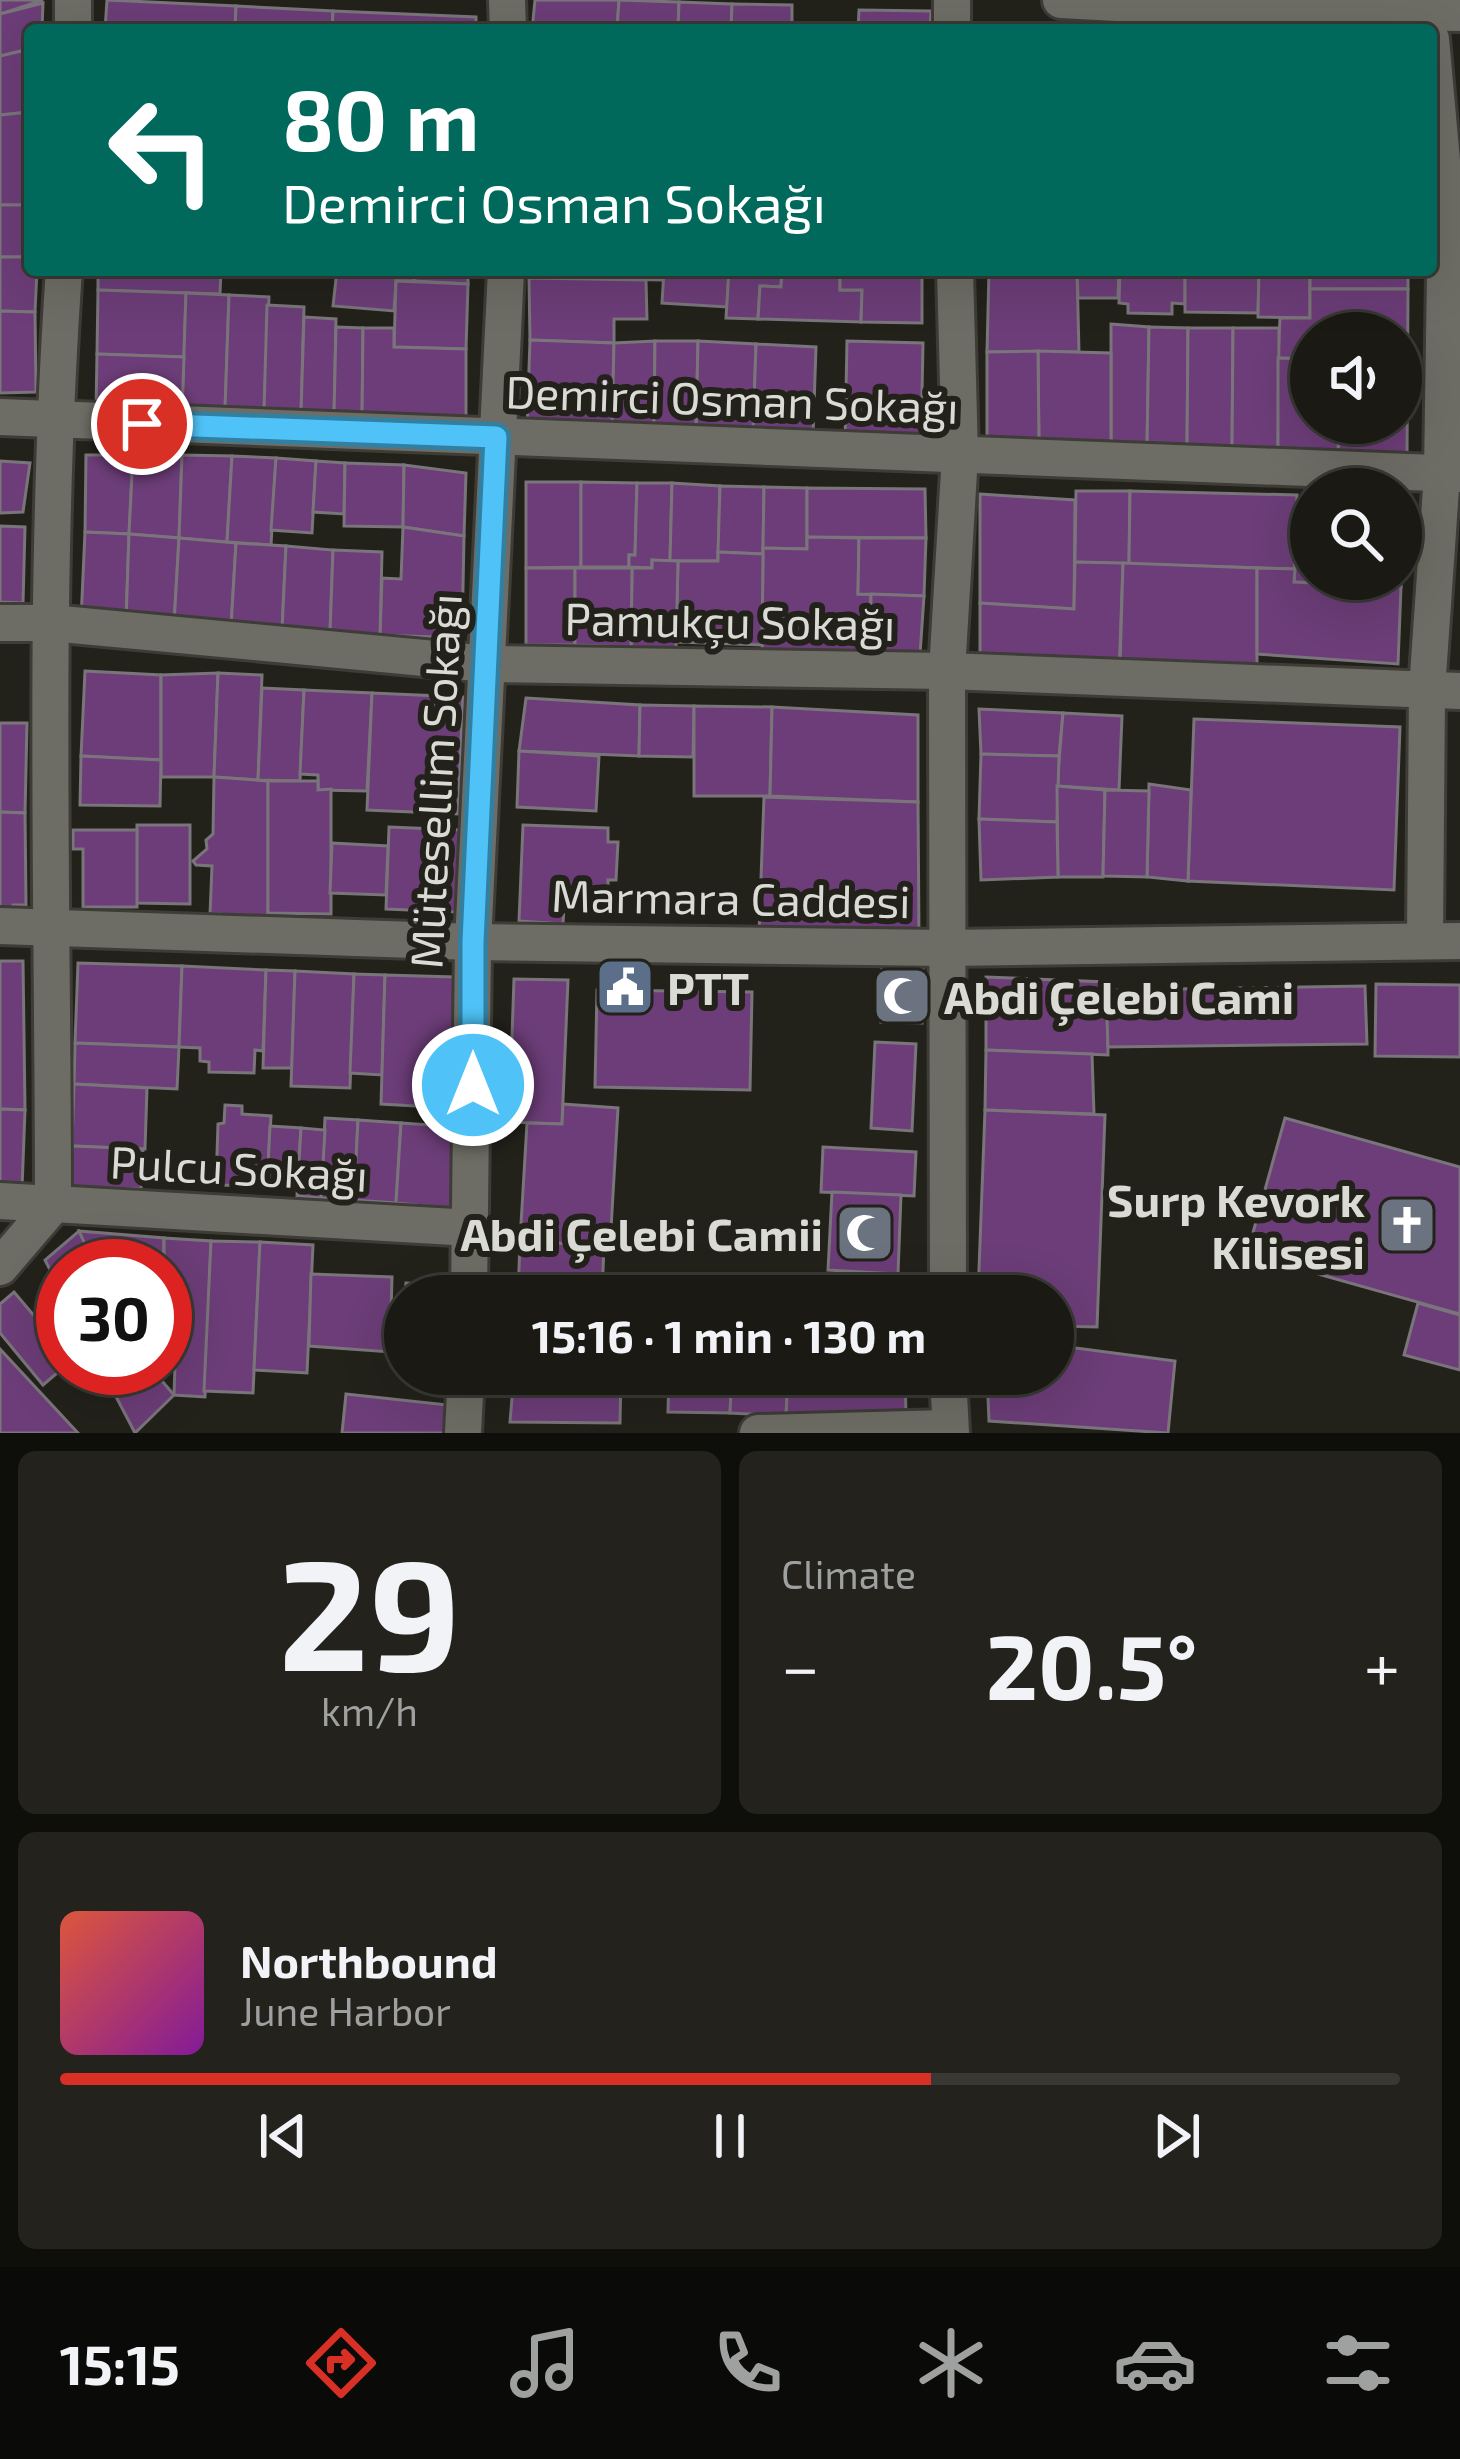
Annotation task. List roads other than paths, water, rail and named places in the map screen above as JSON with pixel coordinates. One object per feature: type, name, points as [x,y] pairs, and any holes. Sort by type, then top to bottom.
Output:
[{"type":"street","points":[[1061,0],[1265,6],[1436,19]]},
{"type":"street","points":[[1437,38],[1446,205],[1451,474],[1443,690],[1443,940]]},
{"type":"street","points":[[0,1267],[53,1205],[50,623],[53,420],[64,276]]},
{"type":"street","name":"Mütesellim Sokağı","points":[[470,1275],[473,942],[506,276]]},
{"type":"street","points":[[948,1275],[947,671],[960,455],[955,276]]},
{"type":"street","name":"Demirci Osman Sokağı","points":[[0,417],[1451,474]]},
{"type":"street","name":"Pamukçu Sokağı","points":[[0,623],[50,623],[488,664],[947,671],[1443,690]]},
{"type":"street","name":"Marmara Caddesi","points":[[0,926],[473,942],[947,948],[1443,940]]},
{"type":"street","name":"Pulcu Sokağı","points":[[0,1201],[472,1228]]},
{"type":"street","points":[[464,1433],[465,1395]]},
{"type":"street","points":[[758,1433],[950,1430],[949,1395]]},
{"type":"place","name":"PTT","points":[[625,987]]},
{"type":"place","name":"Abdi Çelebi Cami","points":[[902,996]]},
{"type":"place","name":"Surp Kevork Kilisesi","points":[[1407,1225]]},
{"type":"place","name":"Abdi Çelebi Camii","points":[[865,1233]]}]
